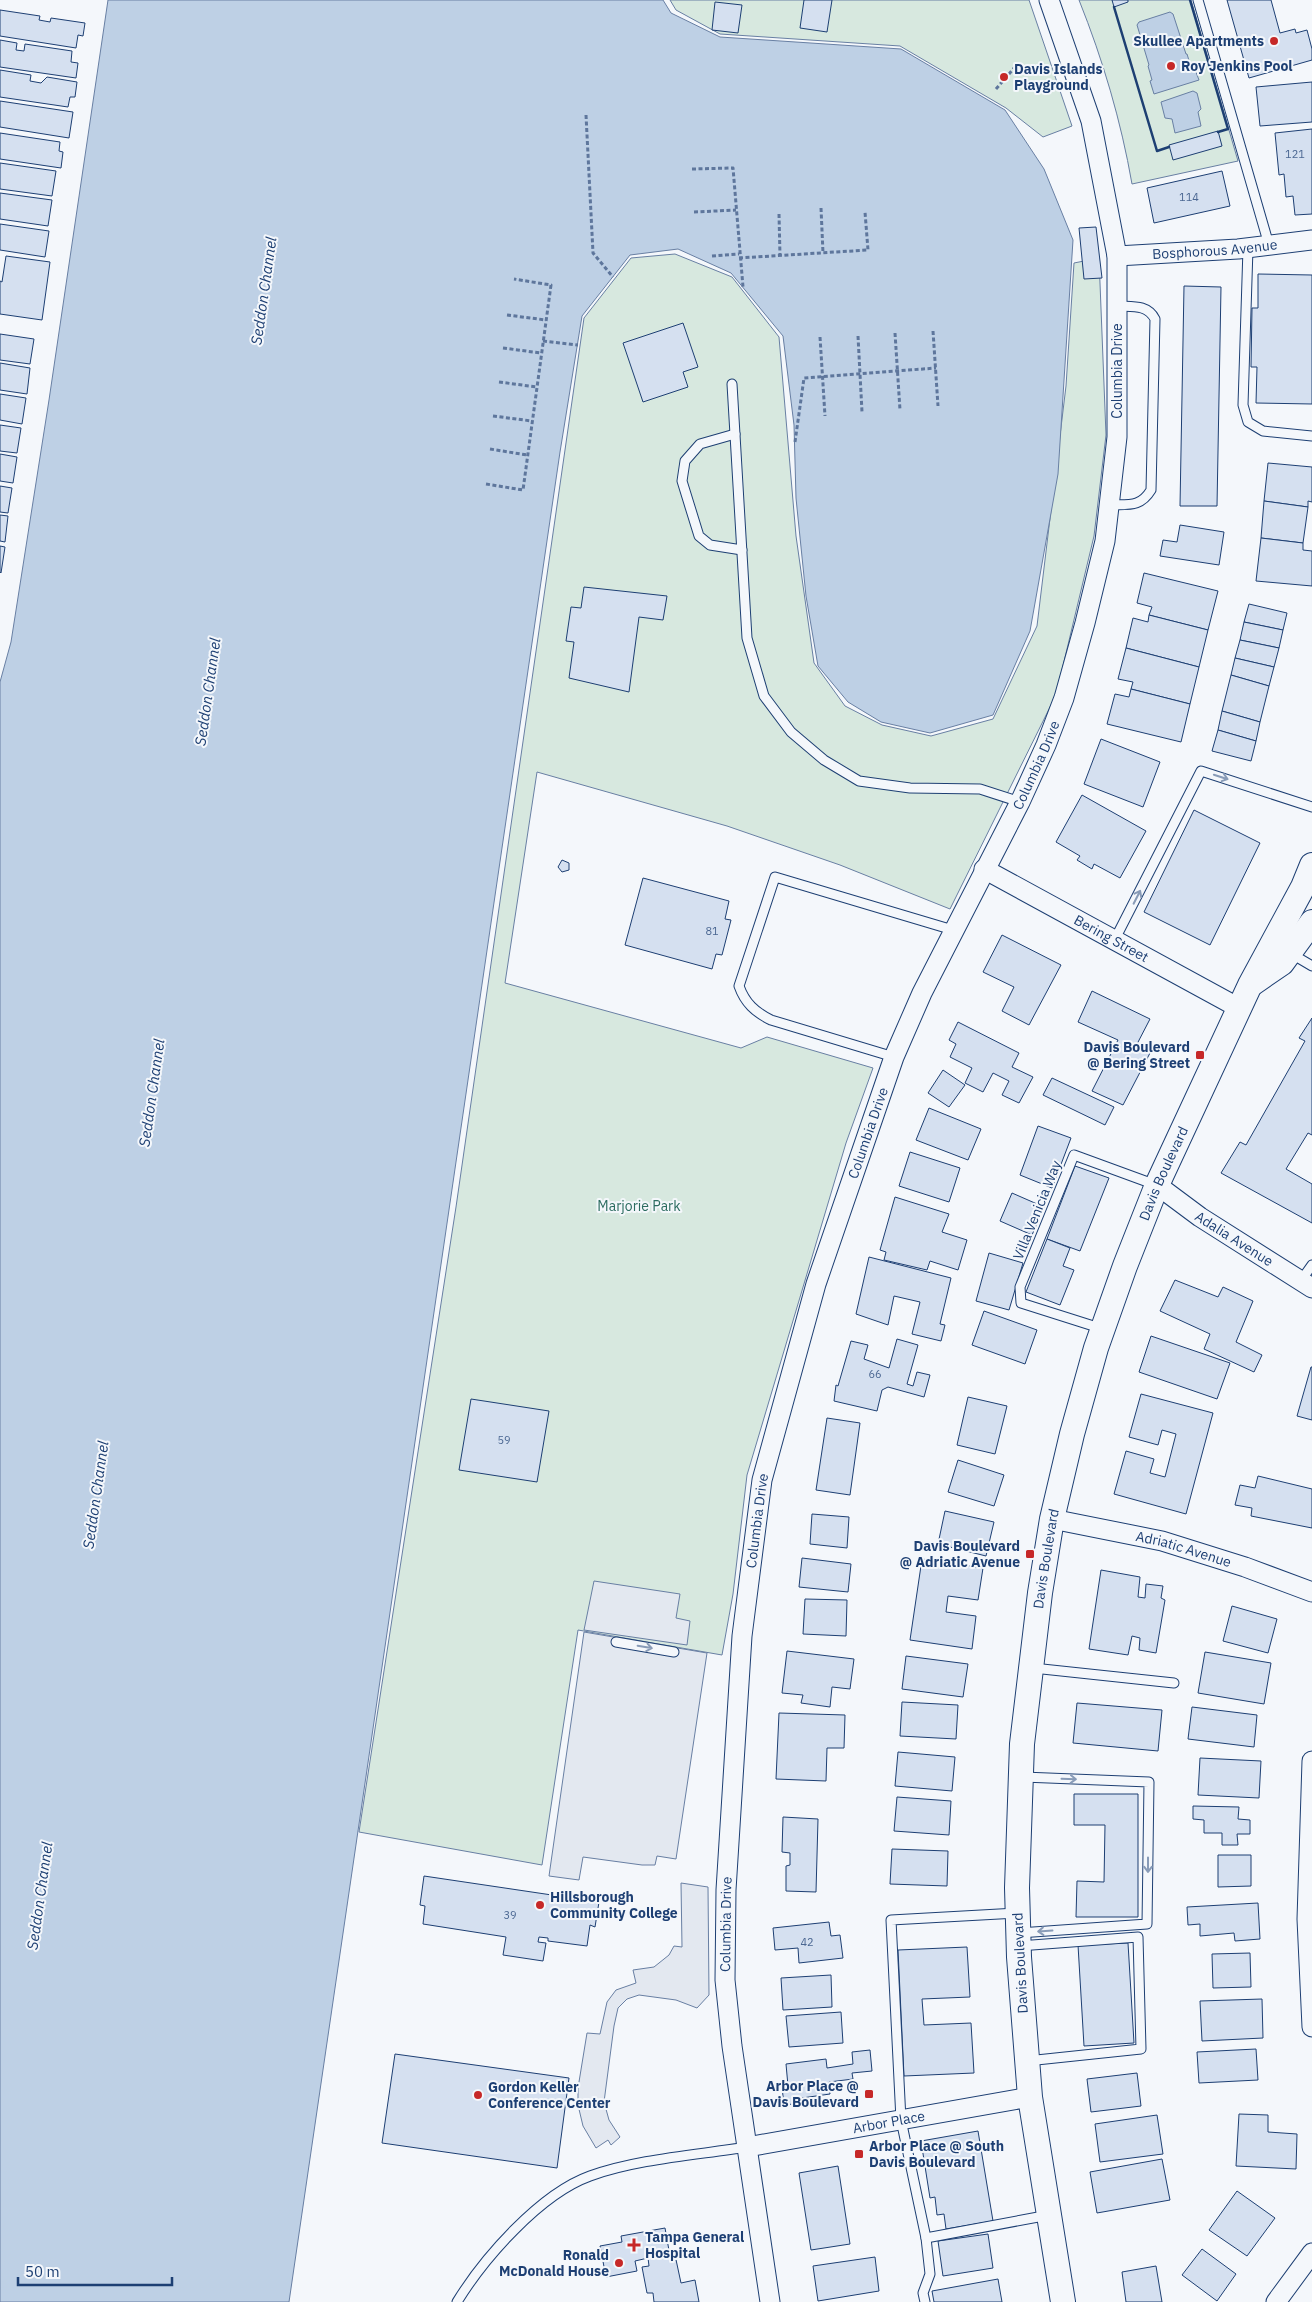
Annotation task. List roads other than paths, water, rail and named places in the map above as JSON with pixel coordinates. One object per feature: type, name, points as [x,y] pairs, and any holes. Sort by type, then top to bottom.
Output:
[{"type":"street","name":"Columbia Drive","points":[[770,2302],[725,1980],[726,1890],[742,1636],[762,1480],[816,1284],[894,1057],[953,930],[1020,802],[1064,698],[1086,623],[1105,541],[1117,437],[1117,256],[1091,121],[1049,0]]},
{"type":"street","name":"Bosphorous Avenue","points":[[1117,256],[1248,248],[1312,240]]},
{"type":"street","points":[[1281,948],[1308,889],[1312,865]]},
{"type":"street","name":"Bering Street","points":[[984,869],[1239,1008]]},
{"type":"street","points":[[1281,948],[1312,923]]},
{"type":"street","name":"Davis Boulevard","points":[[1063,2302],[1030,2098],[1018,1931],[1020,1776],[1030,1668],[1052,1519],[1072,1434],[1103,1329],[1157,1185],[1250,985],[1282,963],[1281,948]]},
{"type":"street","name":"Adalia Avenue","points":[[1157,1185],[1200,1217],[1306,1285]]},
{"type":"street","name":"Adriatic Avenue","points":[[1052,1519],[1162,1541],[1246,1567],[1312,1592]]},
{"type":"street","points":[[1312,1761],[1307,1919],[1312,2027]]},
{"type":"street","name":"Arbor Place","points":[[747,2147],[1030,2098]]},
{"type":"street","points":[[1276,2302],[1312,2253]]},
{"type":"lane","points":[[1198,0],[1269,245]]},
{"type":"lane","points":[[1248,248],[1243,404],[1248,422],[1264,431],[1312,436]]},
{"type":"lane","points":[[1109,505],[1140,503],[1146,499],[1151,490],[1154,319],[1150,311],[1143,307],[1117,306]]},
{"type":"lane","points":[[732,384],[747,638],[764,696],[791,732],[824,760],[859,781],[910,788],[980,788],[1020,802]]},
{"type":"lane","points":[[735,434],[700,444],[685,461],[682,481],[699,536],[710,545],[742,550]]},
{"type":"lane","points":[[1114,941],[1202,771],[1312,807]]},
{"type":"lane","points":[[894,1057],[771,1020],[756,1012],[743,997],[739,986],[775,877],[953,930]]},
{"type":"lane","points":[[1281,948],[1312,966]]},
{"type":"lane","name":"Villa Venicia Way","points":[[1103,1329],[1021,1303],[1020,1287],[1074,1155],[1157,1185]]},
{"type":"lane","points":[[1306,1285],[1312,1265]]},
{"type":"lane","points":[[616,1642],[674,1652]]},
{"type":"lane","points":[[1030,1668],[1174,1683]]},
{"type":"lane","points":[[1018,1931],[1148,1924],[1149,1782],[1020,1776]]},
{"type":"lane","points":[[925,2302],[923,2293],[930,2274],[926,2238],[901,2120],[891,1920],[1018,1931],[1138,1937],[1142,2049],[1027,2061]]},
{"type":"lane","points":[[457,2302],[485,2262],[518,2228],[551,2199],[570,2186],[590,2176],[626,2166],[747,2147]]},
{"type":"lane","points":[[926,2238],[1049,2215]]},
{"type":"water","name":"Seddon Channel","points":[[108,0],[663,0],[671,13],[720,37],[901,49],[1005,110],[1044,169],[1073,240],[1058,474],[1030,631],[993,715],[930,733],[881,722],[848,702],[818,666],[806,596],[796,498],[794,425],[783,336],[731,273],[678,249],[630,255],[582,316],[560,452],[289,2302],[0,2302],[0,682],[11,642]]},
{"type":"water","points":[[1170,12],[1173,14],[1191,67],[1194,67],[1199,80],[1154,94],[1150,81],[1152,80],[1149,65],[1137,25],[1139,22]]},
{"type":"water","points":[[1193,91],[1197,93],[1201,109],[1198,112],[1201,126],[1175,133],[1172,119],[1165,118],[1161,102]]},
{"type":"place","name":"Skullee Apartments","points":[[1274,41]]},
{"type":"place","name":"Roy Jenkins Pool","points":[[1171,66]]},
{"type":"place","name":"Davis Islands Playground","points":[[1004,77]]},
{"type":"place","name":"Davis Boulevard @ Bering Street","points":[[1200,1055]]},
{"type":"place","name":"Davis Boulevard @ Adriatic Avenue","points":[[1030,1554]]},
{"type":"place","name":"Hillsborough Community College","points":[[540,1905]]},
{"type":"place","name":"Arbor Place @ Davis Boulevard","points":[[869,2094]]},
{"type":"place","name":"Gordon Keller Conference Center","points":[[478,2095]]},
{"type":"place","name":"Arbor Place @ South Davis Boulevard","points":[[859,2154]]},
{"type":"place","name":"Tampa General Hospital","points":[[634,2245]]},
{"type":"place","name":"Ronald McDonald House","points":[[619,2263]]},
{"type":"park label","name":"Marjorie Park","points":[[639,1206]]}]
